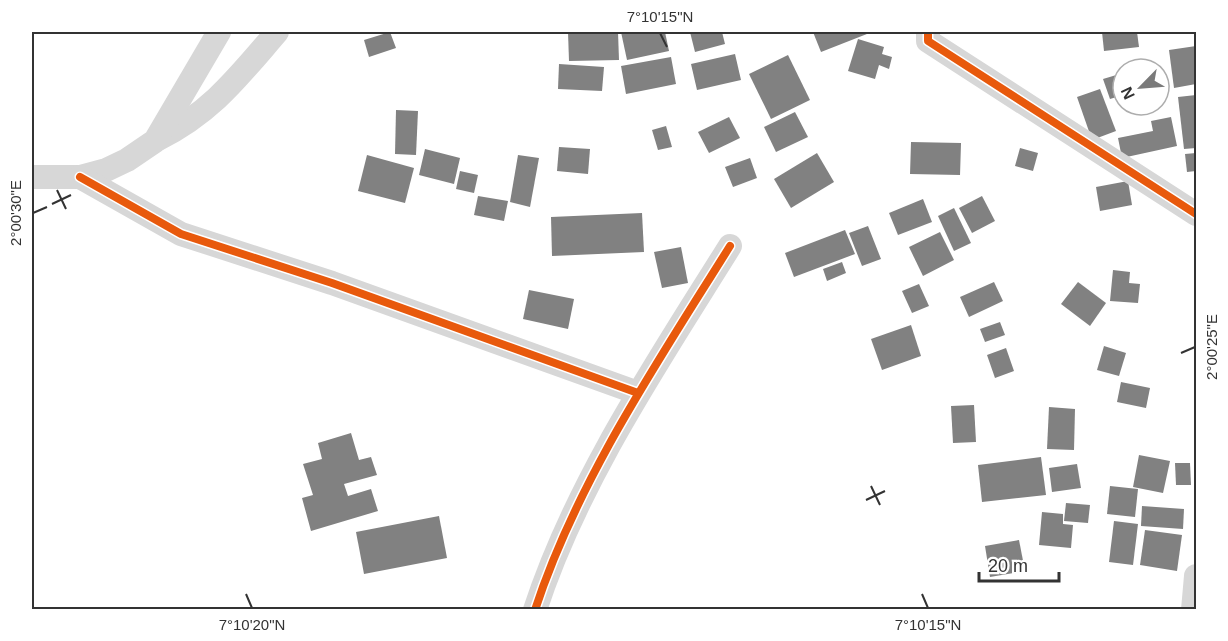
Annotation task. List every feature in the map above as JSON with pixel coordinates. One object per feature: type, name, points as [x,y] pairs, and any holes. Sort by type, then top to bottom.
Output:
[{"type":"street","points":[[155,141],[219,32]]},
{"type":"street","points":[[32,177],[80,177],[127,160],[199,116],[218,99],[277,32]]},
{"type":"street","points":[[928,32],[928,41],[1197,214]]},
{"type":"street","points":[[80,177],[182,234],[343,287],[638,393]]},
{"type":"street","points":[[535,609],[547,573],[638,393],[730,246]]},
{"type":"street","points":[[1193,609],[1197,576]]},
{"type":"building","points":[[390,32],[396,48],[369,57],[364,40]]},
{"type":"building","points":[[568,32],[618,32],[619,60],[569,61]]},
{"type":"building","points":[[621,32],[665,32],[669,51],[627,60]]},
{"type":"building","points":[[690,32],[722,32],[725,44],[695,52]]},
{"type":"building","points":[[813,32],[872,32],[821,52]]},
{"type":"building","points":[[1102,32],[1137,32],[1139,47],[1104,51]]},
{"type":"building","points":[[858,39],[884,47],[882,54],[892,57],[889,69],[879,65],[875,79],[848,71]]},
{"type":"building","points":[[1196,46],[1196,84],[1174,88],[1169,50]]},
{"type":"building","points":[[735,54],[741,80],[697,90],[691,64]]},
{"type":"building","points":[[788,55],[810,100],[771,119],[749,74]]},
{"type":"building","points":[[671,57],[676,84],[626,94],[621,66]]},
{"type":"building","points":[[559,64],[604,67],[602,91],[558,89]]},
{"type":"building","points":[[1111,77],[1111,99],[1110,99],[1103,79]]},
{"type":"building","points":[[1100,89],[1116,131],[1092,140],[1077,97]]},
{"type":"building","points":[[1196,95],[1196,148],[1184,149],[1178,97]]},
{"type":"building","points":[[396,110],[418,111],[416,155],[395,154]]},
{"type":"building","points":[[795,112],[808,137],[776,152],[764,127]]},
{"type":"building","points":[[729,117],[740,138],[709,153],[698,132]]},
{"type":"building","points":[[1171,117],[1177,146],[1122,158],[1118,138],[1153,131],[1151,121]]},
{"type":"building","points":[[666,126],[672,147],[658,150],[652,130]]},
{"type":"building","points":[[911,142],[961,143],[960,175],[910,174]]},
{"type":"building","points":[[559,147],[590,149],[588,174],[557,171]]},
{"type":"building","points":[[1020,148],[1038,153],[1033,171],[1015,166]]},
{"type":"building","points":[[425,149],[460,158],[454,184],[419,175]]},
{"type":"building","points":[[817,153],[834,182],[791,208],[774,179]]},
{"type":"building","points":[[1196,153],[1196,171],[1187,172],[1185,154]]},
{"type":"building","points":[[367,155],[414,168],[405,203],[358,191]]},
{"type":"building","points":[[518,155],[539,158],[530,207],[510,202]]},
{"type":"building","points":[[750,158],[757,178],[733,187],[725,167]]},
{"type":"building","points":[[460,171],[478,175],[474,193],[456,189]]},
{"type":"building","points":[[1128,181],[1132,205],[1100,211],[1096,187]]},
{"type":"building","points":[[478,196],[508,201],[504,221],[474,215]]},
{"type":"building","points":[[982,196],[995,221],[972,233],[959,208]]},
{"type":"building","points":[[923,199],[932,222],[898,235],[889,213]]},
{"type":"building","points":[[954,208],[971,243],[954,251],[938,216]]},
{"type":"building","points":[[642,213],[644,252],[552,256],[551,217]]},
{"type":"building","points":[[868,226],[881,259],[862,266],[849,233]]},
{"type":"building","points":[[845,230],[855,254],[794,277],[785,253]]},
{"type":"building","points":[[940,232],[954,260],[923,276],[909,247]]},
{"type":"building","points":[[681,247],[688,283],[662,288],[654,252]]},
{"type":"building","points":[[842,262],[846,273],[827,281],[823,269]]},
{"type":"building","points":[[1113,270],[1130,272],[1129,283],[1140,284],[1138,303],[1110,301]]},
{"type":"building","points":[[994,282],[1003,301],[969,317],[960,297]]},
{"type":"building","points":[[1078,282],[1106,303],[1090,326],[1061,304]]},
{"type":"building","points":[[919,284],[929,306],[912,313],[902,291]]},
{"type":"building","points":[[529,290],[574,299],[568,329],[523,319]]},
{"type":"building","points":[[1000,322],[1005,335],[985,342],[980,329]]},
{"type":"building","points":[[911,325],[921,356],[882,370],[871,339]]},
{"type":"building","points":[[1104,346],[1126,353],[1119,376],[1097,370]]},
{"type":"building","points":[[1006,348],[1014,371],[995,378],[987,355]]},
{"type":"building","points":[[1121,382],[1150,388],[1146,408],[1117,402]]},
{"type":"building","points":[[974,405],[976,442],[953,443],[951,406]]},
{"type":"building","points":[[1049,407],[1075,409],[1074,450],[1047,449]]},
{"type":"building","points":[[351,433],[359,460],[371,457],[377,475],[344,484],[348,496],[371,489],[378,511],[311,531],[302,498],[313,495],[303,464],[322,459],[318,443]]},
{"type":"building","points":[[1139,455],[1170,461],[1163,493],[1133,487]]},
{"type":"building","points":[[1041,457],[1046,495],[982,502],[978,465]]},
{"type":"building","points":[[1175,463],[1190,463],[1191,485],[1176,485]]},
{"type":"building","points":[[1077,464],[1081,488],[1052,492],[1049,468]]},
{"type":"building","points":[[1110,486],[1138,489],[1135,517],[1107,514]]},
{"type":"building","points":[[1066,503],[1090,505],[1088,523],[1064,521]]},
{"type":"building","points":[[1142,506],[1184,509],[1183,529],[1141,526]]},
{"type":"building","points":[[1042,512],[1063,514],[1063,524],[1073,525],[1071,548],[1039,545]]},
{"type":"building","points":[[439,516],[447,558],[364,574],[356,532]]},
{"type":"building","points":[[1114,521],[1138,524],[1133,565],[1109,562]]},
{"type":"building","points":[[1145,530],[1182,535],[1177,571],[1140,565]]},
{"type":"building","points":[[1019,540],[1025,571],[990,577],[985,546]]},
{"type":"cycle path","points":[[928,32],[928,41],[1196,214]]},
{"type":"cycle path","points":[[80,177],[181,234],[332,283],[638,393]]},
{"type":"cycle path","points":[[535,610],[573,515],[596,468],[648,377],[730,246]]}]
